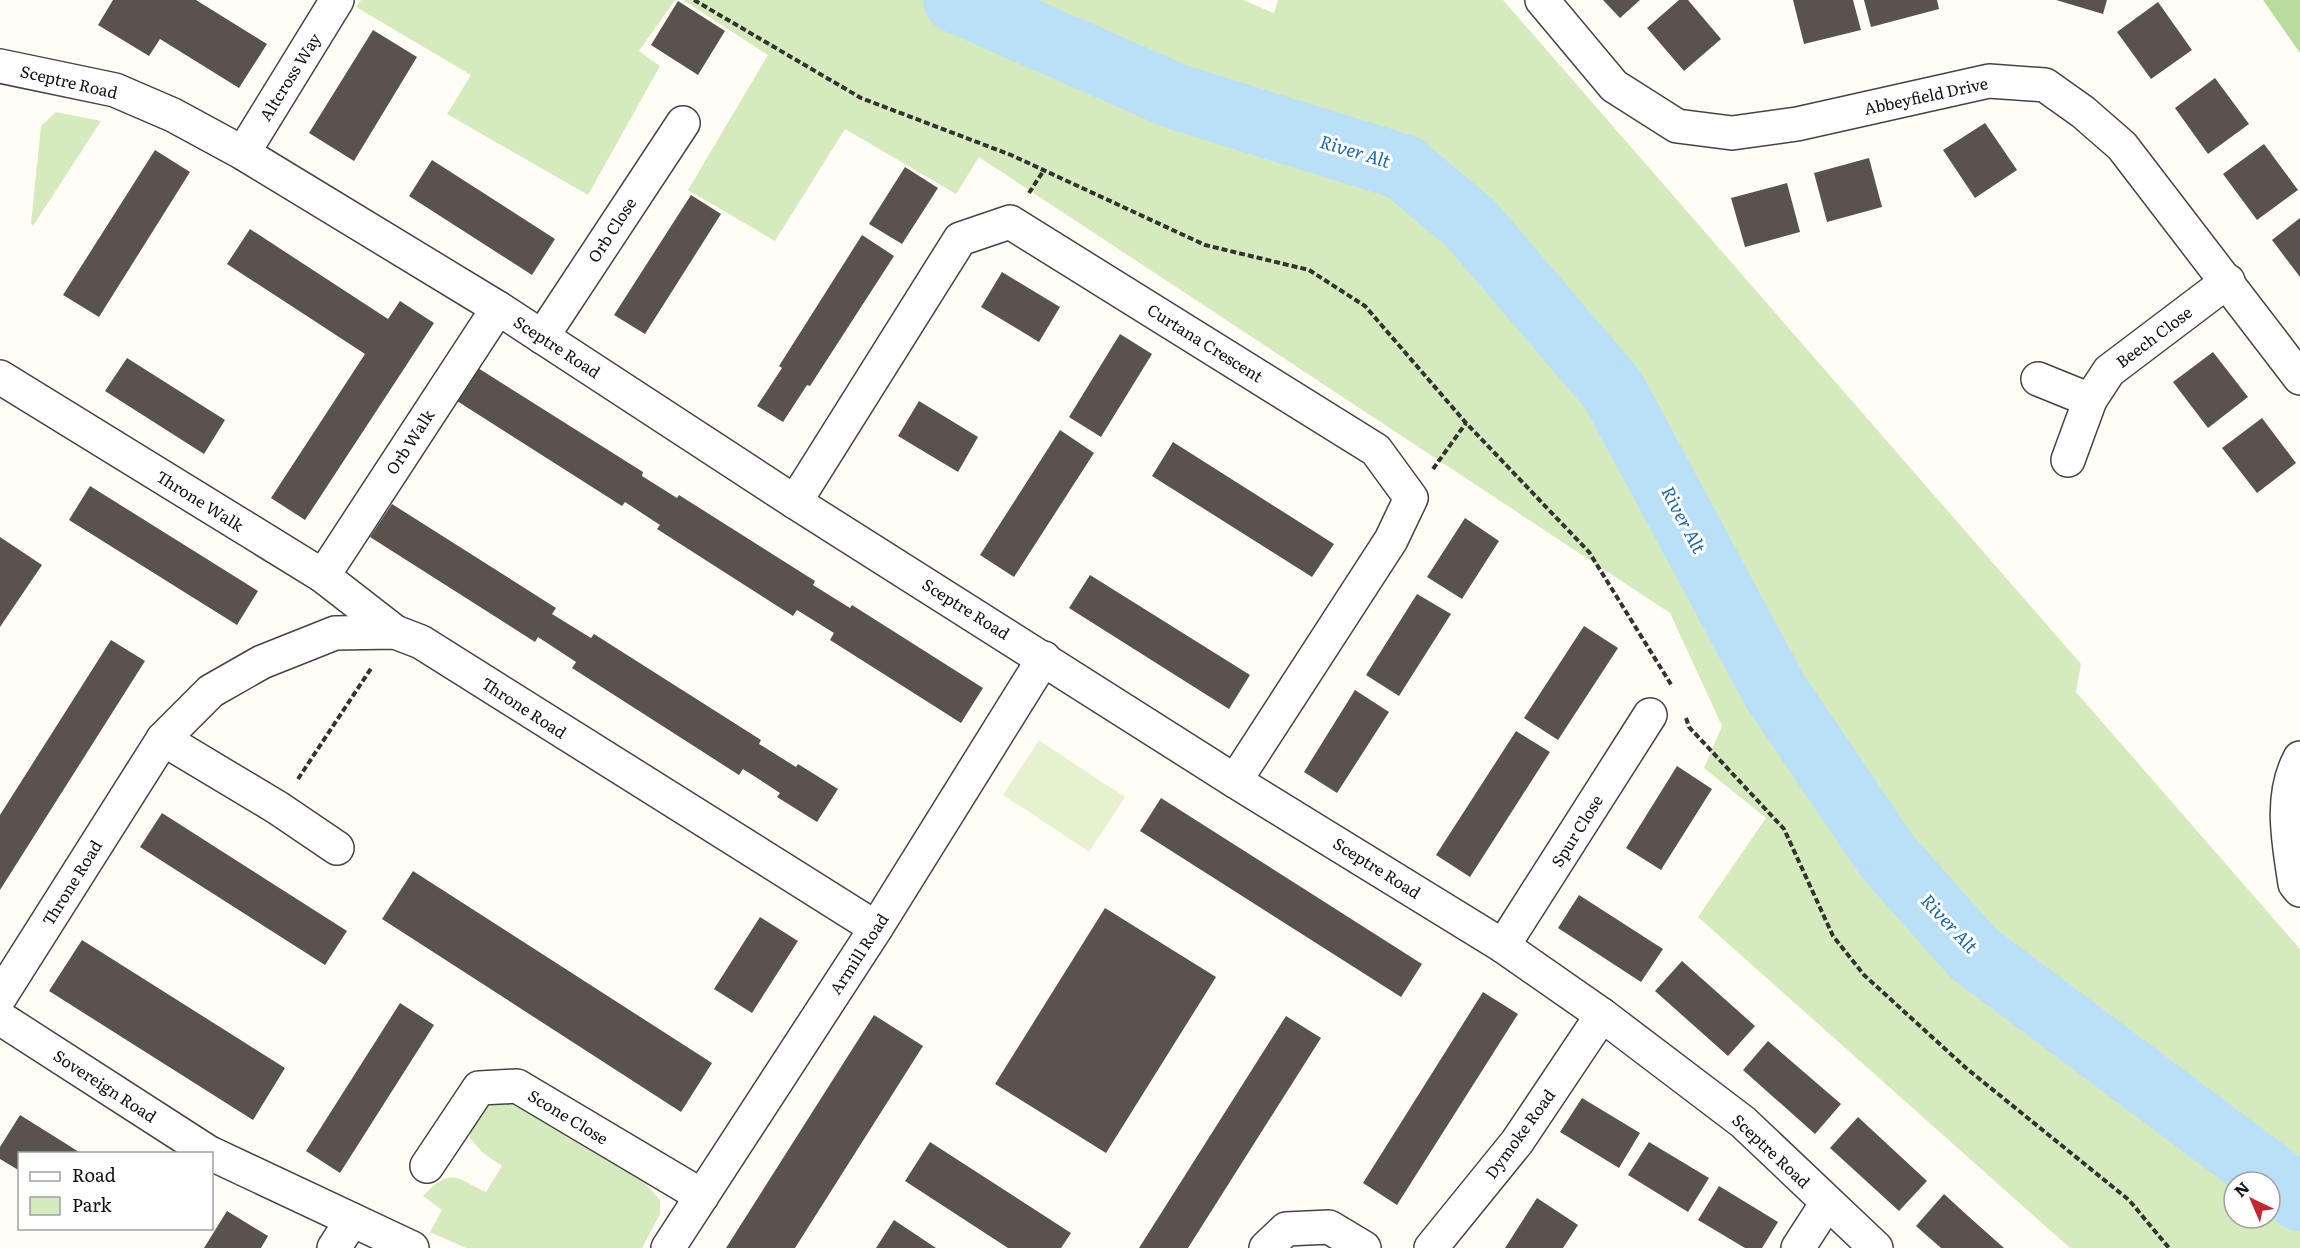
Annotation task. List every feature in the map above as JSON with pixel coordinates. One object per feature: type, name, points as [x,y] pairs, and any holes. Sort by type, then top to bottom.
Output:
[{"type":"street","name":"Altcross Way","points":[[243,153],[337,0]]},
{"type":"street","name":"Abbeyfield Drive","points":[[1542,0],[1614,86],[1677,126],[1732,133],[1797,124],[1989,81],[2045,85],[2083,112],[2122,146],[2228,281],[2300,378]]},
{"type":"street","name":"Sceptre Road","points":[[0,66],[115,90],[173,115],[243,153],[498,308],[795,502],[1235,781],[1503,946],[1602,1015],[1743,1122],[1876,1248]]},
{"type":"street","name":"Orb Close","points":[[542,337],[683,123]]},
{"type":"street","name":"Curtana Crescent","points":[[795,502],[960,239],[1011,222],[1376,450],[1411,498]]},
{"type":"street","name":"Beech Close","points":[[2068,460],[2090,400],[2109,371],[2228,281]]},
{"type":"street","name":"Orb Walk","points":[[323,576],[498,308]]},
{"type":"street","name":"Throne Walk","points":[[0,377],[323,576],[395,632]]},
{"type":"street","points":[[2038,379],[2090,400]]},
{"type":"street","points":[[1235,781],[1391,540],[1411,498]]},
{"type":"street","name":"Throne Road","points":[[0,997],[163,739],[211,691],[262,662],[335,633],[395,632],[421,642],[876,928]]},
{"type":"street","name":"Armill Road","points":[[668,1248],[876,928],[1044,658]]},
{"type":"street","name":"Spur Close","points":[[1503,946],[1650,716]]},
{"type":"street","points":[[163,739],[278,808],[337,848]]},
{"type":"street","points":[[2300,758],[2291,775],[2286,826],[2295,884],[2300,890]]},
{"type":"street","name":"Dymoke Road","points":[[1431,1248],[1517,1142],[1602,1015]]},
{"type":"street","name":"Sovereign Road","points":[[0,1018],[208,1152]]},
{"type":"street","name":"Scone Close","points":[[427,1166],[478,1088],[517,1086],[702,1196]]},
{"type":"street","name":"Sovereign Road","points":[[213,1155],[412,1248]]},
{"type":"street","points":[[1798,1248],[1827,1203]]},
{"type":"street","points":[[334,1248],[352,1220]]},
{"type":"street","points":[[1266,1248],[1286,1229],[1329,1227],[1364,1248]]},
{"type":"path","points":[[694,0],[861,98],[1011,154],[1205,245],[1308,270],[1365,306],[1466,423],[1589,552],[1668,677],[1677,697]]},
{"type":"path","points":[[1411,498],[1466,423]]},
{"type":"path","points":[[278,808],[395,632]]},
{"type":"path","points":[[1685,717],[1689,727],[1784,829],[1833,936],[1864,975],[1966,1068],[2129,1200],[2169,1248]]},
{"type":"green space","points":[[361,0],[675,0],[639,51],[660,66],[588,195],[447,114],[471,75],[356,7]]},
{"type":"green space","points":[[683,0],[1243,0],[1274,13],[1278,0],[1503,0],[2081,664],[2076,692],[2300,949],[2300,1248],[2070,1248],[1698,917],[1766,818],[1704,768],[1722,726],[1670,613],[979,157],[956,194],[845,129],[775,241],[688,190],[768,55]]},
{"type":"green space","points":[[2263,0],[2300,0],[2300,53]]},
{"type":"green space","points":[[56,112],[101,121],[33,226],[31,223],[41,126]]},
{"type":"green space","points":[[1039,740],[1125,797],[1089,852],[1003,795]]},
{"type":"green space","points":[[501,1099],[518,1105],[645,1183],[660,1200],[660,1214],[642,1248],[466,1248],[430,1232],[442,1210],[423,1196],[432,1187],[447,1178],[453,1178],[460,1179],[486,1192],[502,1166],[483,1153],[470,1138],[471,1116],[484,1101]]},
{"type":"building","points":[[113,0],[196,0],[267,44],[239,88],[160,39],[149,56],[98,25]]},
{"type":"building","points":[[1603,0],[1640,0],[1620,18]]},
{"type":"building","points":[[1679,0],[1688,0],[1721,39],[1684,71],[1647,28]]},
{"type":"building","points":[[1793,0],[1853,0],[1861,30],[1804,44]]},
{"type":"building","points":[[1864,0],[1937,0],[1939,9],[1871,27]]},
{"type":"building","points":[[2056,0],[2107,0],[2103,14]]},
{"type":"building","points":[[678,1],[725,31],[698,75],[651,45]]},
{"type":"building","points":[[2158,2],[2192,50],[2151,79],[2117,32]]},
{"type":"building","points":[[373,30],[417,57],[354,161],[309,133]]},
{"type":"building","points":[[2215,78],[2249,124],[2208,154],[2175,108]]},
{"type":"building","points":[[1985,123],[2017,170],[1975,198],[1943,150]]},
{"type":"building","points":[[2264,144],[2298,190],[2257,220],[2223,174]]},
{"type":"building","points":[[155,150],[190,172],[99,317],[63,295]]},
{"type":"building","points":[[1869,158],[1882,207],[1827,222],[1814,173]]},
{"type":"building","points":[[432,160],[555,239],[532,275],[409,196]]},
{"type":"building","points":[[905,167],[938,188],[902,244],[869,224]]},
{"type":"building","points":[[1787,183],[1800,232],[1745,247],[1731,198]]},
{"type":"building","points":[[691,195],[721,214],[645,334],[614,315]]},
{"type":"building","points":[[2300,218],[2300,277],[2272,240]]},
{"type":"building","points":[[250,229],[388,319],[400,301],[434,323],[305,520],[271,498],[365,354],[227,264]]},
{"type":"building","points":[[862,235],[894,256],[810,386],[807,385],[783,422],[757,406],[782,368],[779,366]]},
{"type":"building","points":[[1002,272],[1060,307],[1039,342],[981,307]]},
{"type":"building","points":[[1120,334],[1152,354],[1101,437],[1069,417]]},
{"type":"building","points":[[2213,352],[2248,397],[2208,428],[2173,382]]},
{"type":"building","points":[[127,358],[225,420],[204,454],[105,391]]},
{"type":"building","points":[[478,368],[643,472],[642,476],[677,498],[679,495],[815,581],[813,585],[850,608],[852,605],[983,688],[961,723],[830,640],[834,633],[797,610],[793,616],[657,529],[660,525],[625,502],[622,506],[457,401]]},
{"type":"building","points":[[919,401],[978,437],[958,472],[898,436]]},
{"type":"building","points":[[2262,418],[2296,463],[2257,493],[2222,448]]},
{"type":"building","points":[[1060,430],[1094,453],[1014,577],[980,555]]},
{"type":"building","points":[[1173,442],[1334,544],[1312,577],[1152,476]]},
{"type":"building","points":[[90,486],[258,591],[237,625],[69,520]]},
{"type":"building","points":[[392,504],[556,608],[552,614],[591,638],[594,634],[761,740],[759,744],[796,767],[798,764],[838,789],[817,822],[777,797],[780,793],[743,769],[739,775],[572,668],[576,662],[538,637],[535,642],[370,537]]},
{"type":"building","points":[[1465,518],[1499,541],[1462,599],[1427,577]]},
{"type":"building","points":[[0,537],[42,565],[0,627]]},
{"type":"building","points":[[1090,575],[1250,675],[1229,709],[1069,608]]},
{"type":"building","points":[[1417,594],[1451,614],[1399,696],[1366,675]]},
{"type":"building","points":[[1584,626],[1618,648],[1558,740],[1524,718]]},
{"type":"building","points":[[111,640],[145,661],[0,890],[0,815]]},
{"type":"building","points":[[1355,690],[1389,712],[1337,793],[1304,772]]},
{"type":"building","points":[[1516,731],[1550,752],[1470,877],[1436,855]]},
{"type":"building","points":[[1677,766],[1712,789],[1661,870],[1626,848]]},
{"type":"building","points":[[1161,798],[1422,964],[1401,997],[1140,831]]},
{"type":"building","points":[[162,813],[347,931],[325,965],[140,847]]},
{"type":"building","points":[[413,871],[712,1063],[681,1112],[382,919]]},
{"type":"building","points":[[1579,895],[1663,949],[1641,982],[1558,928]]},
{"type":"building","points":[[1105,908],[1216,977],[1106,1153],[995,1084]]},
{"type":"building","points":[[760,917],[798,941],[752,1013],[714,989]]},
{"type":"building","points":[[82,940],[285,1068],[253,1120],[49,991]]},
{"type":"building","points":[[1682,961],[1755,1026],[1728,1056],[1655,991]]},
{"type":"building","points":[[1483,992],[1518,1014],[1397,1205],[1363,1183]]},
{"type":"building","points":[[400,1003],[434,1025],[340,1173],[306,1151]]},
{"type":"building","points":[[874,1015],[923,1046],[795,1248],[726,1248]]},
{"type":"building","points":[[1286,1016],[1321,1038],[1188,1248],[1139,1248]]},
{"type":"building","points":[[1768,1041],[1841,1104],[1815,1134],[1743,1070]]},
{"type":"building","points":[[1582,1098],[1640,1133],[1619,1168],[1560,1132]]},
{"type":"building","points":[[20,1115],[79,1152],[18,1152],[18,1170],[0,1159],[0,1147]]},
{"type":"building","points":[[1858,1117],[1927,1181],[1899,1211],[1830,1148]]},
{"type":"building","points":[[930,1142],[1071,1233],[1061,1248],[1008,1248],[905,1181]]},
{"type":"building","points":[[1649,1142],[1709,1178],[1688,1212],[1628,1175]]},
{"type":"building","points":[[1719,1186],[1778,1222],[1762,1248],[1745,1248],[1698,1220]]},
{"type":"building","points":[[1944,1194],[2004,1248],[1941,1248],[1916,1226]]},
{"type":"building","points":[[1537,1198],[1578,1225],[1563,1248],[1505,1248]]},
{"type":"building","points":[[227,1211],[268,1236],[261,1248],[204,1248]]},
{"type":"building","points":[[894,1220],[936,1248],[876,1248]]},
{"type":"waterway","name":"River Alt","points":[[956,0],[1177,97],[1403,167],[1471,224],[1613,390],[1775,691],[1887,856],[1973,953],[2300,1198]]}]
